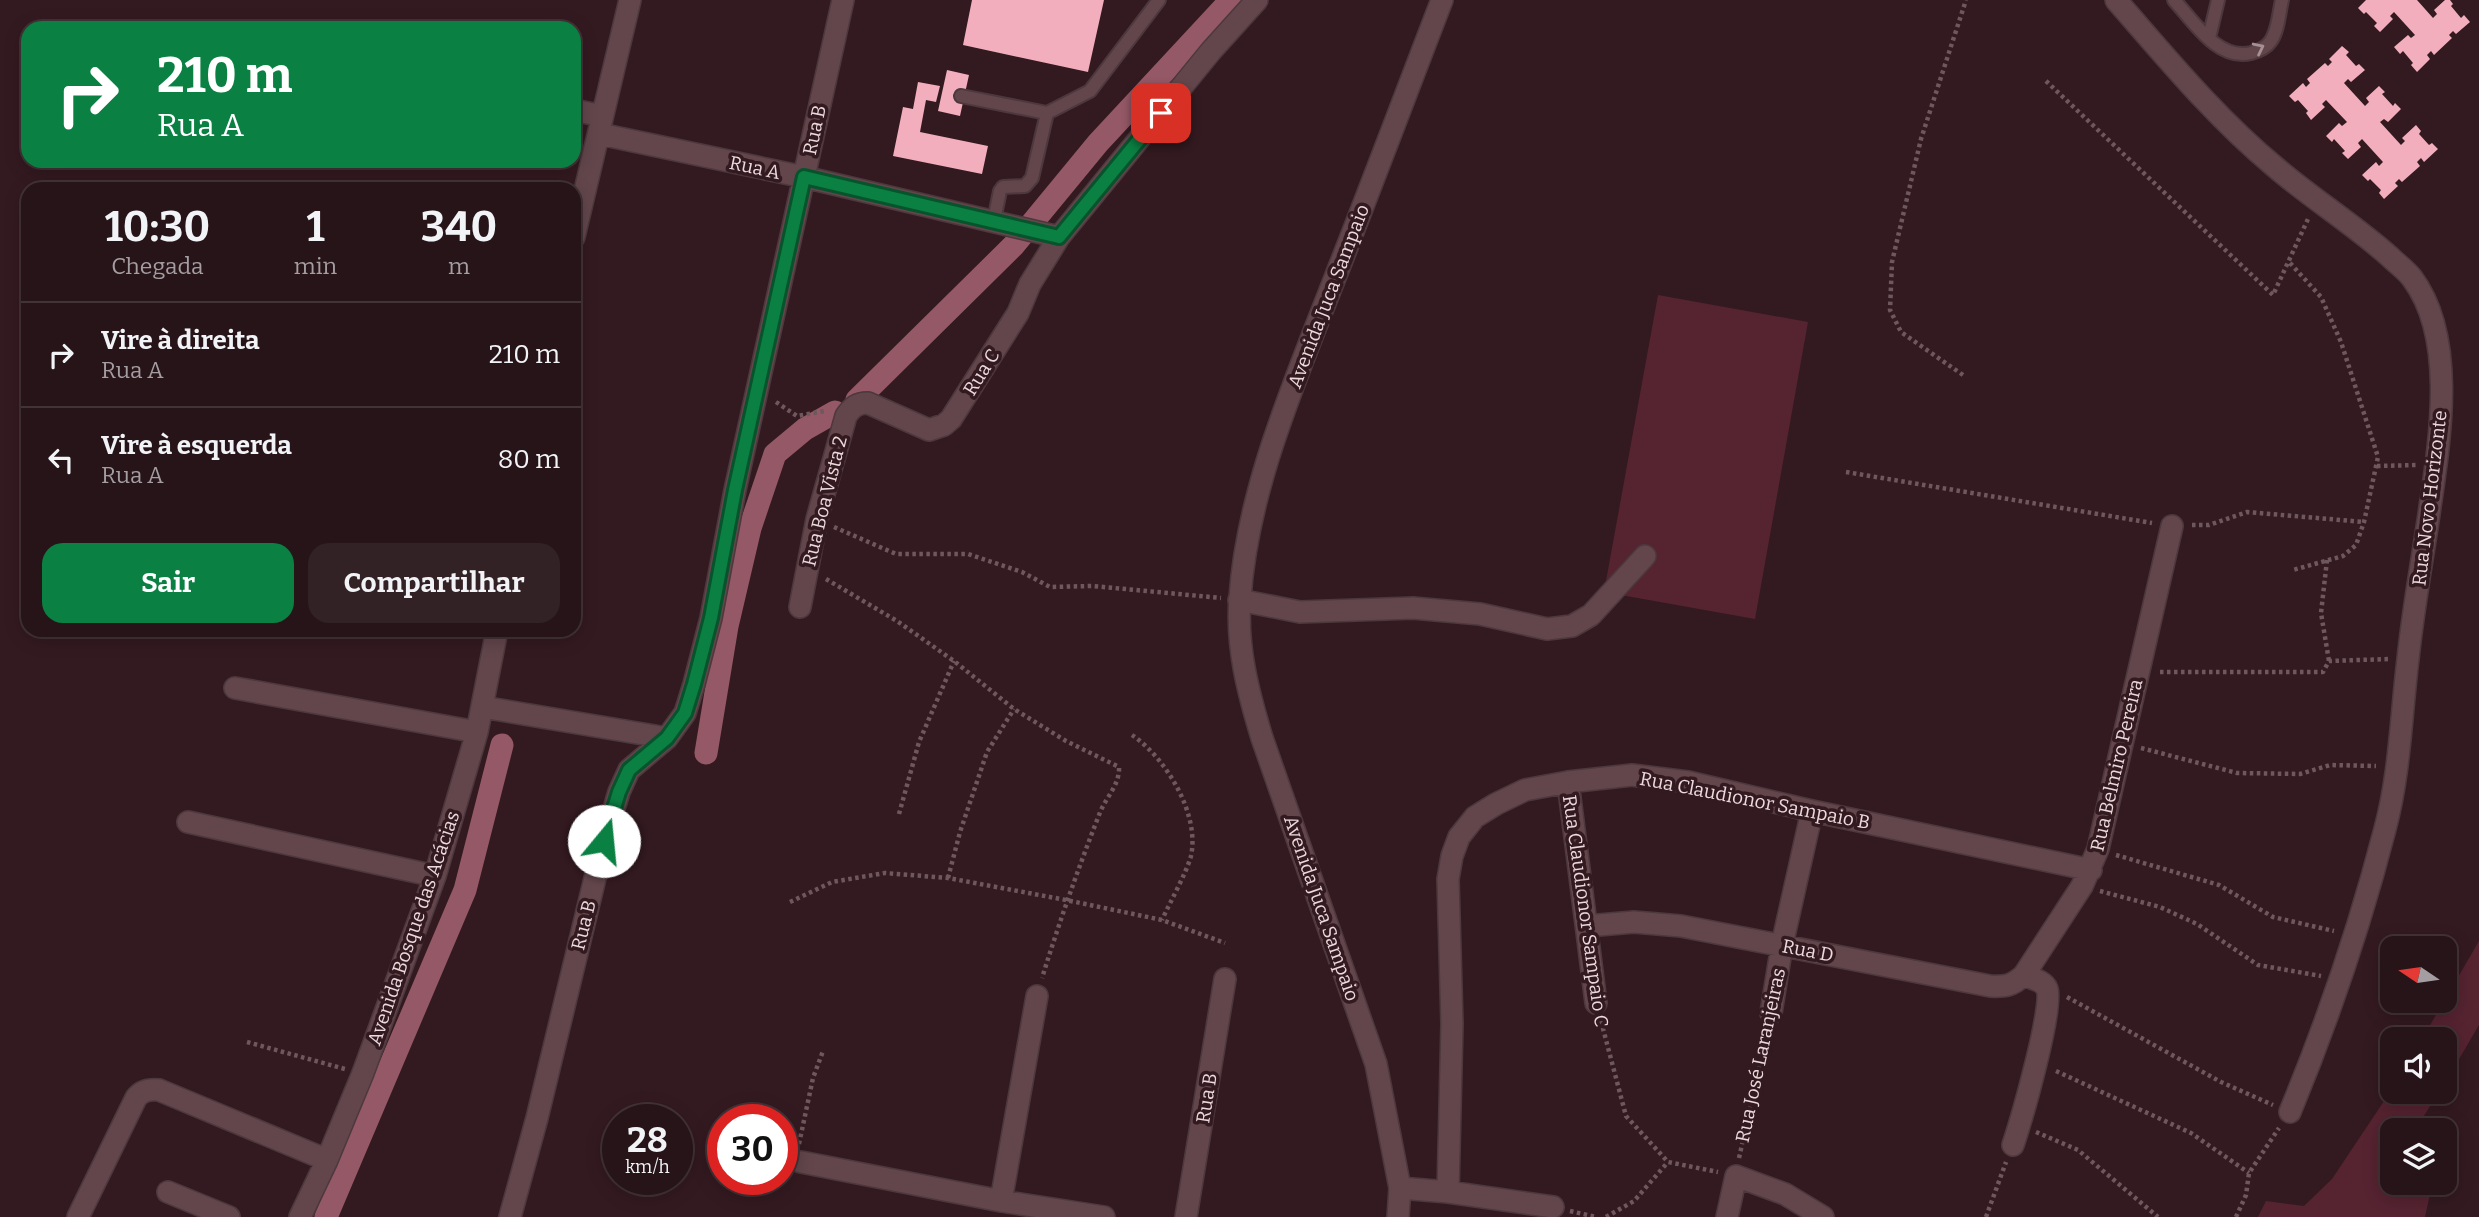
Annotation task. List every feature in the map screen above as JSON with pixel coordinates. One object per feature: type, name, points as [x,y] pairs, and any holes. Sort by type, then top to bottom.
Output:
[{"type":"street","points":[[581,208],[630,0]]},
{"type":"street","name":"Rua B","points":[[510,1217],[540,1106],[604,841],[619,792],[629,770],[667,738],[685,713],[711,618],[735,490],[843,0]]},
{"type":"street","points":[[1051,235],[1257,0]]},
{"type":"street","name":"Avenida Juca Sampaio","points":[[1398,1217],[1400,1188],[1376,1064],[1262,738],[1240,648],[1239,600],[1244,552],[1275,430],[1442,0]]},
{"type":"street","name":"Rua Novo Horizonte","points":[[2116,0],[2191,87],[2271,164],[2374,243],[2412,277],[2427,304],[2440,367],[2441,427],[2408,658],[2398,766],[2386,826],[2356,937],[2290,1112]]},
{"type":"street","name":"Rua A","points":[[581,114],[601,125],[804,177],[1051,235]]},
{"type":"street","name":"Rua C","points":[[860,403],[868,403],[929,430],[944,425],[951,419],[1018,313],[1051,235]]},
{"type":"street","name":"Rua Boa Vista 2","points":[[800,607],[817,519],[846,415],[860,403]]},
{"type":"street","name":"Rua Belmiro Pereira","points":[[2024,975],[2086,878],[2098,849],[2172,526]]},
{"type":"street","points":[[1239,600],[1300,612],[1413,608],[1480,614],[1547,629],[1572,626],[1591,615],[1645,556]]},
{"type":"street","name":"Avenida Bosque das Acácias","points":[[300,1217],[363,1073],[435,876],[477,732],[495,637]]},
{"type":"street","points":[[235,688],[477,732]]},
{"type":"street","points":[[482,707],[667,738]]},
{"type":"street","name":"Rua Claudionor Sampaio B","points":[[1448,1192],[1452,1024],[1448,879],[1452,856],[1459,836],[1475,817],[1525,790],[1632,775],[1688,782],[2086,878]]},
{"type":"street","name":"Rua Claudionor Sampaio C","points":[[1568,782],[1596,1003]]},
{"type":"street","name":"Rua José Laranjeiras","points":[[1771,1013],[1782,945],[1812,811]]},
{"type":"street","points":[[188,822],[435,876]]},
{"type":"street","name":"Rua D","points":[[1587,926],[1634,922],[1681,926],[1990,986],[2005,987],[2024,975]]},
{"type":"street","points":[[2016,1134],[2048,1005],[2048,990],[2044,984],[2024,975]]},
{"type":"street","name":"Rua B","points":[[1186,1217],[1225,979]]},
{"type":"street","points":[[1001,1201],[1037,996]]},
{"type":"street","points":[[78,1217],[139,1094],[144,1091],[159,1090],[327,1160]]},
{"type":"street","points":[[802,1162],[1001,1201],[1104,1217]]},
{"type":"street","points":[[1727,1217],[1735,1175],[1785,1194],[1823,1217]]},
{"type":"street","points":[[1400,1188],[1448,1192],[1519,1209],[1553,1207]]},
{"type":"street","points":[[168,1192],[229,1217]]},
{"type":"lane","points":[[961,96],[1047,113],[1090,91],[1159,0]]},
{"type":"lane","points":[[2174,0],[2209,38],[2223,50],[2234,54],[2260,50],[2270,43],[2282,0]]},
{"type":"lane","points":[[2209,38],[2218,0]]},
{"type":"lane","points":[[1002,222],[1000,191],[1003,187],[1025,186],[1032,178],[1047,113]]},
{"type":"path","points":[[1963,375],[1901,332],[1890,310],[1892,262],[1921,139],[1966,0]]},
{"type":"path","points":[[2046,81],[2273,295],[2290,263],[2316,200]]},
{"type":"path","points":[[2290,263],[2321,297],[2342,342],[2378,457],[2378,466],[2356,545],[2343,556],[2293,570]]},
{"type":"path","points":[[782,407],[797,416]]},
{"type":"path","points":[[2378,466],[2436,465]]},
{"type":"path","points":[[1846,472],[2172,526],[2209,525],[2247,512],[2364,522]]},
{"type":"path","points":[[817,519],[896,554],[968,554],[1022,572],[1050,587],[1093,586],[1239,600]]},
{"type":"path","points":[[2138,672],[2220,674],[2322,671],[2329,662],[2321,613],[2327,561]]},
{"type":"path","points":[[807,567],[897,621],[954,661],[1014,709],[1066,741],[1119,767],[1119,779],[1104,800],[1066,900],[1037,996]]},
{"type":"path","points":[[2329,662],[2408,658]]},
{"type":"path","points":[[899,814],[919,742],[954,661]]},
{"type":"path","points":[[948,878],[960,832],[987,752],[1014,709]]},
{"type":"path","points":[[1132,735],[1147,746],[1175,782],[1191,820],[1191,855],[1162,920]]},
{"type":"path","points":[[2123,743],[2179,760],[2237,773],[2300,774],[2330,765],[2398,766]]},
{"type":"path","points":[[2098,849],[2139,864],[2219,885],[2273,917],[2356,937]]},
{"type":"path","points":[[790,902],[832,882],[885,873],[948,878],[1162,920],[1225,943]]},
{"type":"path","points":[[2086,878],[2197,924],[2259,965],[2340,978]]},
{"type":"path","points":[[2044,984],[2221,1082],[2290,1112],[2249,1173],[2246,1195],[2236,1217]]},
{"type":"path","name":"Rua Claudionor Sampaio C","points":[[1596,1003],[1626,1116],[1668,1162]]},
{"type":"path","name":"Rua José Laranjeiras","points":[[1735,1175],[1771,1013]]},
{"type":"path","points":[[247,1042],[363,1073]]},
{"type":"path","points":[[802,1162],[799,1148],[813,1077],[823,1051]]},
{"type":"path","points":[[2036,1062],[2191,1133],[2249,1173]]},
{"type":"path","points":[[1986,1217],[2016,1134],[2078,1150],[2158,1217]]},
{"type":"path","points":[[1606,1217],[1634,1201],[1668,1162],[1735,1175]]},
{"type":"path","points":[[2141,1217],[2146,1208]]},
{"type":"shaded area","points":[[1658,295],[1808,322],[1755,619],[1604,592]]},
{"type":"shaded area","points":[[2479,941],[2479,1025],[2457,1063],[2457,1027],[2429,1027],[2437,1013],[2457,1013],[2457,979]]},
{"type":"shaded area","points":[[2382,1104],[2431,1104],[2423,1118],[2380,1118],[2380,1195],[2430,1195],[2425,1217],[2258,1217],[2266,1201],[2304,1206],[2332,1179]]},
{"type":"building","points":[[972,0],[1104,0],[1088,72],[963,45]]},
{"type":"building","points":[[2366,0],[2417,0],[2433,18],[2437,14],[2434,10],[2445,0],[2450,0],[2453,4],[2451,6],[2461,18],[2464,15],[2470,22],[2456,34],[2453,31],[2449,35],[2452,38],[2434,55],[2431,51],[2427,55],[2430,59],[2417,72],[2403,51],[2400,54],[2394,47],[2408,35],[2411,38],[2415,35],[2394,12],[2390,16],[2393,19],[2380,32],[2374,26],[2377,23],[2358,8]]},
{"type":"building","points":[[2342,46],[2349,52],[2346,55],[2356,66],[2359,64],[2365,70],[2351,82],[2348,79],[2344,83],[2365,106],[2369,102],[2366,98],[2379,86],[2385,92],[2382,94],[2393,106],[2395,103],[2401,109],[2388,122],[2384,119],[2380,122],[2401,145],[2405,141],[2402,138],[2416,125],[2421,131],[2419,134],[2429,145],[2432,143],[2438,149],[2424,162],[2421,158],[2417,162],[2420,166],[2402,182],[2399,179],[2395,183],[2398,186],[2384,199],[2379,193],[2381,190],[2362,175],[2376,162],[2379,166],[2383,162],[2362,139],[2358,143],[2361,147],[2348,159],[2342,153],[2345,151],[2334,139],[2332,142],[2326,136],[2339,123],[2342,126],[2347,122],[2326,100],[2322,104],[2325,107],[2311,120],[2306,113],[2308,111],[2298,100],[2295,102],[2289,96],[2303,83],[2306,87],[2310,83],[2307,79],[2325,63],[2328,66],[2332,62],[2329,59]]},
{"type":"building","points":[[947,70],[969,75],[960,116],[938,111]]},
{"type":"building","points":[[918,82],[940,86],[936,102],[926,100],[920,132],[988,146],[982,174],[893,156],[903,107],[913,109]]},
{"type":"waterway","points":[[857,400],[1014,245],[1098,143],[1231,0]]},
{"type":"waterway","points":[[706,753],[727,626],[750,528],[775,454],[805,429],[835,412]]},
{"type":"waterway","points":[[326,1217],[465,890],[502,745]]},
{"type":"route","points":[[604,841],[619,792],[629,770],[667,738],[685,713],[694,684],[711,618],[735,490],[804,177],[1059,237],[1161,113]]}]
